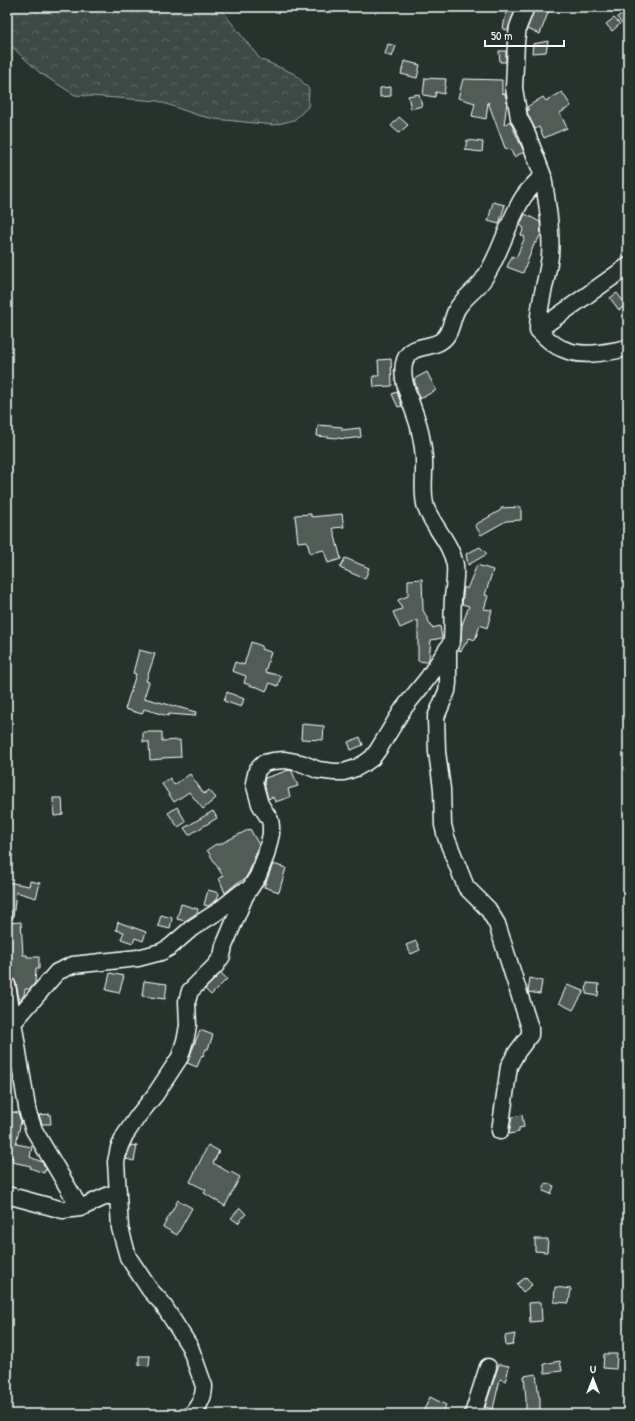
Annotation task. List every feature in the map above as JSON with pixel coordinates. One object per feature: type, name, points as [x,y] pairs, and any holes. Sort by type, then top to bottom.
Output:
[{"type":"street","points":[[526,7],[518,27],[514,88],[519,118],[525,129],[543,176],[551,226],[550,257],[538,316],[538,330]]},
{"type":"street","points":[[192,1414],[200,1404],[204,1393],[202,1380],[190,1347],[162,1303],[150,1290],[128,1257],[120,1228],[116,1162],[119,1148],[138,1116],[155,1096],[180,1057],[186,1038],[188,1025],[188,996],[190,991],[216,965],[222,956],[227,940],[248,890],[258,876],[263,865],[270,834],[270,820],[260,804],[254,783],[257,770],[264,763],[285,760],[301,763],[318,770],[334,772],[344,772],[360,766],[372,758],[403,708],[428,678],[448,650],[452,640],[455,564],[447,544],[432,521],[426,507],[424,496],[422,447],[418,426],[405,383],[405,360],[409,353],[420,347],[430,347],[443,340],[450,330],[456,311],[462,300],[482,280],[496,257],[510,222],[524,196],[543,176]]},
{"type":"street","points":[[538,330],[628,266]]},
{"type":"street","points":[[538,330],[561,349],[574,353],[605,352],[628,348]]},
{"type":"street","points":[[448,650],[447,692],[436,717],[437,752],[442,789],[443,825],[446,837],[466,888],[488,909],[497,924],[530,1028],[530,1035],[517,1052],[509,1066],[500,1132]]},
{"type":"street","points":[[13,1023],[57,972],[63,968],[74,965],[138,958],[161,952],[170,947],[192,928],[217,912],[242,892],[248,890]]},
{"type":"street","points":[[7,984],[28,1113],[34,1130],[80,1208]]},
{"type":"street","points":[[7,1195],[64,1210],[80,1208],[118,1191]]},
{"type":"street","points":[[473,1414],[488,1367]]},
{"type":"green space","points":[[7,7],[219,7],[260,59],[295,74],[309,89],[308,107],[294,120],[274,125],[215,119],[197,115],[158,101],[75,95],[40,73],[7,42]]},
{"type":"building","points":[[507,7],[516,7],[508,30],[503,29]]},
{"type":"building","points":[[535,7],[549,10],[540,34],[527,29]]},
{"type":"building","points":[[628,10],[628,20],[622,24],[617,17]]},
{"type":"building","points":[[614,18],[620,24],[612,31],[606,24]]},
{"type":"building","points":[[548,41],[546,52],[532,53],[533,44]]},
{"type":"building","points":[[388,44],[396,46],[392,57],[385,54]]},
{"type":"building","points":[[499,51],[506,51],[506,62],[500,62]]},
{"type":"building","points":[[404,61],[420,65],[417,78],[401,74]]},
{"type":"building","points":[[425,78],[446,79],[444,94],[436,92],[435,97],[423,95]]},
{"type":"building","points":[[463,79],[502,80],[502,93],[505,94],[507,102],[504,125],[510,121],[524,152],[514,157],[511,150],[505,148],[488,102],[486,119],[472,116],[475,103],[458,98]]},
{"type":"building","points":[[391,87],[391,96],[380,97],[380,88]]},
{"type":"building","points":[[562,92],[571,106],[560,113],[567,128],[544,138],[539,127],[535,129],[528,115],[527,111],[529,110],[527,107],[543,97],[546,101]]},
{"type":"building","points":[[419,94],[422,106],[411,109],[408,96]]},
{"type":"building","points":[[399,117],[408,125],[399,133],[391,126]]},
{"type":"building","points":[[467,140],[483,142],[482,152],[465,150]]},
{"type":"building","points":[[493,202],[505,205],[499,224],[488,221]]},
{"type":"building","points":[[525,214],[540,222],[541,234],[536,243],[535,242],[523,273],[507,267],[512,256],[516,258],[525,237],[521,235],[524,228],[520,225]]},
{"type":"building","points":[[617,293],[626,305],[619,310],[610,298]]},
{"type":"building","points":[[391,359],[392,386],[374,387],[373,376],[379,376],[378,360]]},
{"type":"building","points":[[427,372],[436,390],[420,399],[414,379]]},
{"type":"building","points":[[397,392],[402,406],[398,407],[392,394]]},
{"type":"building","points":[[318,425],[342,427],[342,430],[360,428],[361,437],[347,439],[317,436]]},
{"type":"building","points":[[521,507],[521,520],[506,521],[481,535],[475,525],[501,510],[501,508]]},
{"type":"building","points":[[311,514],[311,517],[342,514],[344,527],[333,528],[341,559],[328,563],[324,550],[310,553],[307,541],[298,542],[295,515]]},
{"type":"building","points":[[480,547],[487,554],[468,565],[466,554]]},
{"type":"building","points":[[345,558],[369,568],[365,579],[340,568]]},
{"type":"building","points":[[477,565],[493,570],[485,595],[488,596],[484,609],[492,610],[487,628],[480,625],[475,640],[469,638],[461,651],[458,650],[461,641],[462,625],[469,606],[462,604],[464,587],[467,589]]},
{"type":"building","points":[[422,579],[423,610],[432,628],[440,626],[442,638],[431,640],[429,659],[427,662],[418,661],[418,620],[400,628],[393,612],[402,609],[398,600],[408,596],[408,580]]},
{"type":"building","points":[[251,642],[262,646],[261,649],[271,652],[265,672],[281,676],[278,686],[270,683],[266,691],[244,683],[246,676],[232,671],[235,662],[244,665]]},
{"type":"building","points":[[139,650],[155,654],[146,681],[149,682],[144,698],[196,712],[195,716],[169,714],[168,716],[144,709],[142,714],[125,709],[136,674],[133,673]]},
{"type":"building","points":[[227,692],[244,699],[241,707],[224,701]]},
{"type":"building","points":[[302,724],[324,726],[323,740],[301,739]]},
{"type":"building","points":[[143,732],[162,732],[162,741],[180,740],[181,757],[150,760],[149,742],[143,742]]},
{"type":"building","points":[[360,737],[363,745],[351,750],[348,742]]},
{"type":"building","points":[[289,770],[292,771],[298,786],[288,789],[290,797],[275,802],[273,797],[268,799],[264,783],[265,778]]},
{"type":"building","points":[[190,774],[204,794],[209,790],[216,798],[203,809],[189,792],[174,802],[162,784],[170,778],[174,785]]},
{"type":"building","points":[[53,798],[62,798],[63,815],[54,816]]},
{"type":"building","points":[[177,807],[186,822],[178,827],[168,813]]},
{"type":"building","points":[[213,811],[217,818],[189,835],[184,828]]},
{"type":"building","points":[[250,829],[259,845],[249,872],[245,879],[237,883],[225,893],[219,878],[223,876],[207,850],[216,844],[218,845]]},
{"type":"building","points":[[273,864],[286,868],[279,892],[264,887]]},
{"type":"building","points":[[30,881],[40,883],[36,898],[16,892],[13,918],[7,918],[7,882],[29,886]]},
{"type":"building","points":[[208,890],[219,893],[217,900],[208,906],[204,905]]},
{"type":"building","points":[[181,904],[198,909],[197,913],[185,921],[177,919]]},
{"type":"building","points":[[161,915],[172,918],[170,929],[158,926]]},
{"type":"building","points":[[21,922],[23,955],[27,955],[27,957],[39,957],[39,969],[36,969],[35,983],[30,989],[25,989],[24,995],[21,999],[19,999],[16,983],[10,976],[8,967],[7,923]]},
{"type":"building","points":[[118,922],[146,932],[143,941],[135,938],[133,943],[121,939],[124,932],[116,930]]},
{"type":"building","points":[[416,941],[420,950],[411,954],[406,945]]},
{"type":"building","points":[[110,973],[124,976],[119,993],[106,990]]},
{"type":"building","points":[[221,973],[227,979],[211,995],[205,989]]},
{"type":"building","points":[[530,978],[542,981],[540,994],[528,992]]},
{"type":"building","points":[[144,981],[167,984],[165,999],[142,996]]},
{"type":"building","points":[[587,983],[599,984],[598,996],[586,994]]},
{"type":"building","points":[[567,985],[584,991],[573,1010],[559,1003]]},
{"type":"building","points":[[200,1030],[213,1035],[208,1049],[206,1049],[203,1056],[202,1055],[197,1067],[187,1063]]},
{"type":"building","points":[[7,1111],[18,1113],[21,1121],[16,1144],[32,1147],[30,1157],[42,1162],[47,1170],[45,1170],[44,1173],[30,1168],[31,1166],[12,1162],[13,1158],[7,1156]]},
{"type":"building","points":[[50,1114],[51,1124],[42,1124],[39,1115]]},
{"type":"building","points":[[522,1115],[524,1127],[519,1128],[519,1132],[509,1134],[512,1117]]},
{"type":"building","points":[[131,1145],[137,1146],[134,1161],[126,1159]]},
{"type":"building","points":[[208,1145],[219,1151],[213,1163],[240,1177],[225,1206],[204,1193],[206,1190],[190,1182]]},
{"type":"building","points":[[546,1183],[554,1186],[551,1194],[543,1191]]},
{"type":"building","points":[[178,1200],[192,1208],[177,1235],[163,1227]]},
{"type":"building","points":[[240,1208],[246,1214],[238,1223],[231,1218]]},
{"type":"building","points":[[535,1239],[548,1239],[547,1252],[535,1251]]},
{"type":"building","points":[[526,1277],[532,1285],[523,1292],[517,1284]]},
{"type":"building","points":[[555,1287],[571,1289],[569,1303],[554,1302]]},
{"type":"building","points":[[541,1302],[542,1321],[530,1322],[529,1303]]},
{"type":"building","points":[[515,1334],[513,1345],[506,1346],[505,1336]]},
{"type":"building","points":[[604,1354],[617,1354],[616,1369],[603,1368]]},
{"type":"building","points":[[139,1356],[150,1356],[149,1366],[139,1365]]},
{"type":"building","points":[[560,1361],[562,1371],[545,1373],[544,1364]]},
{"type":"building","points":[[499,1364],[509,1366],[506,1381],[500,1379],[493,1409],[485,1407]]},
{"type":"building","points":[[536,1374],[540,1397],[540,1414],[526,1414],[524,1376]]},
{"type":"building","points":[[430,1397],[446,1405],[442,1414],[422,1414]]}]
